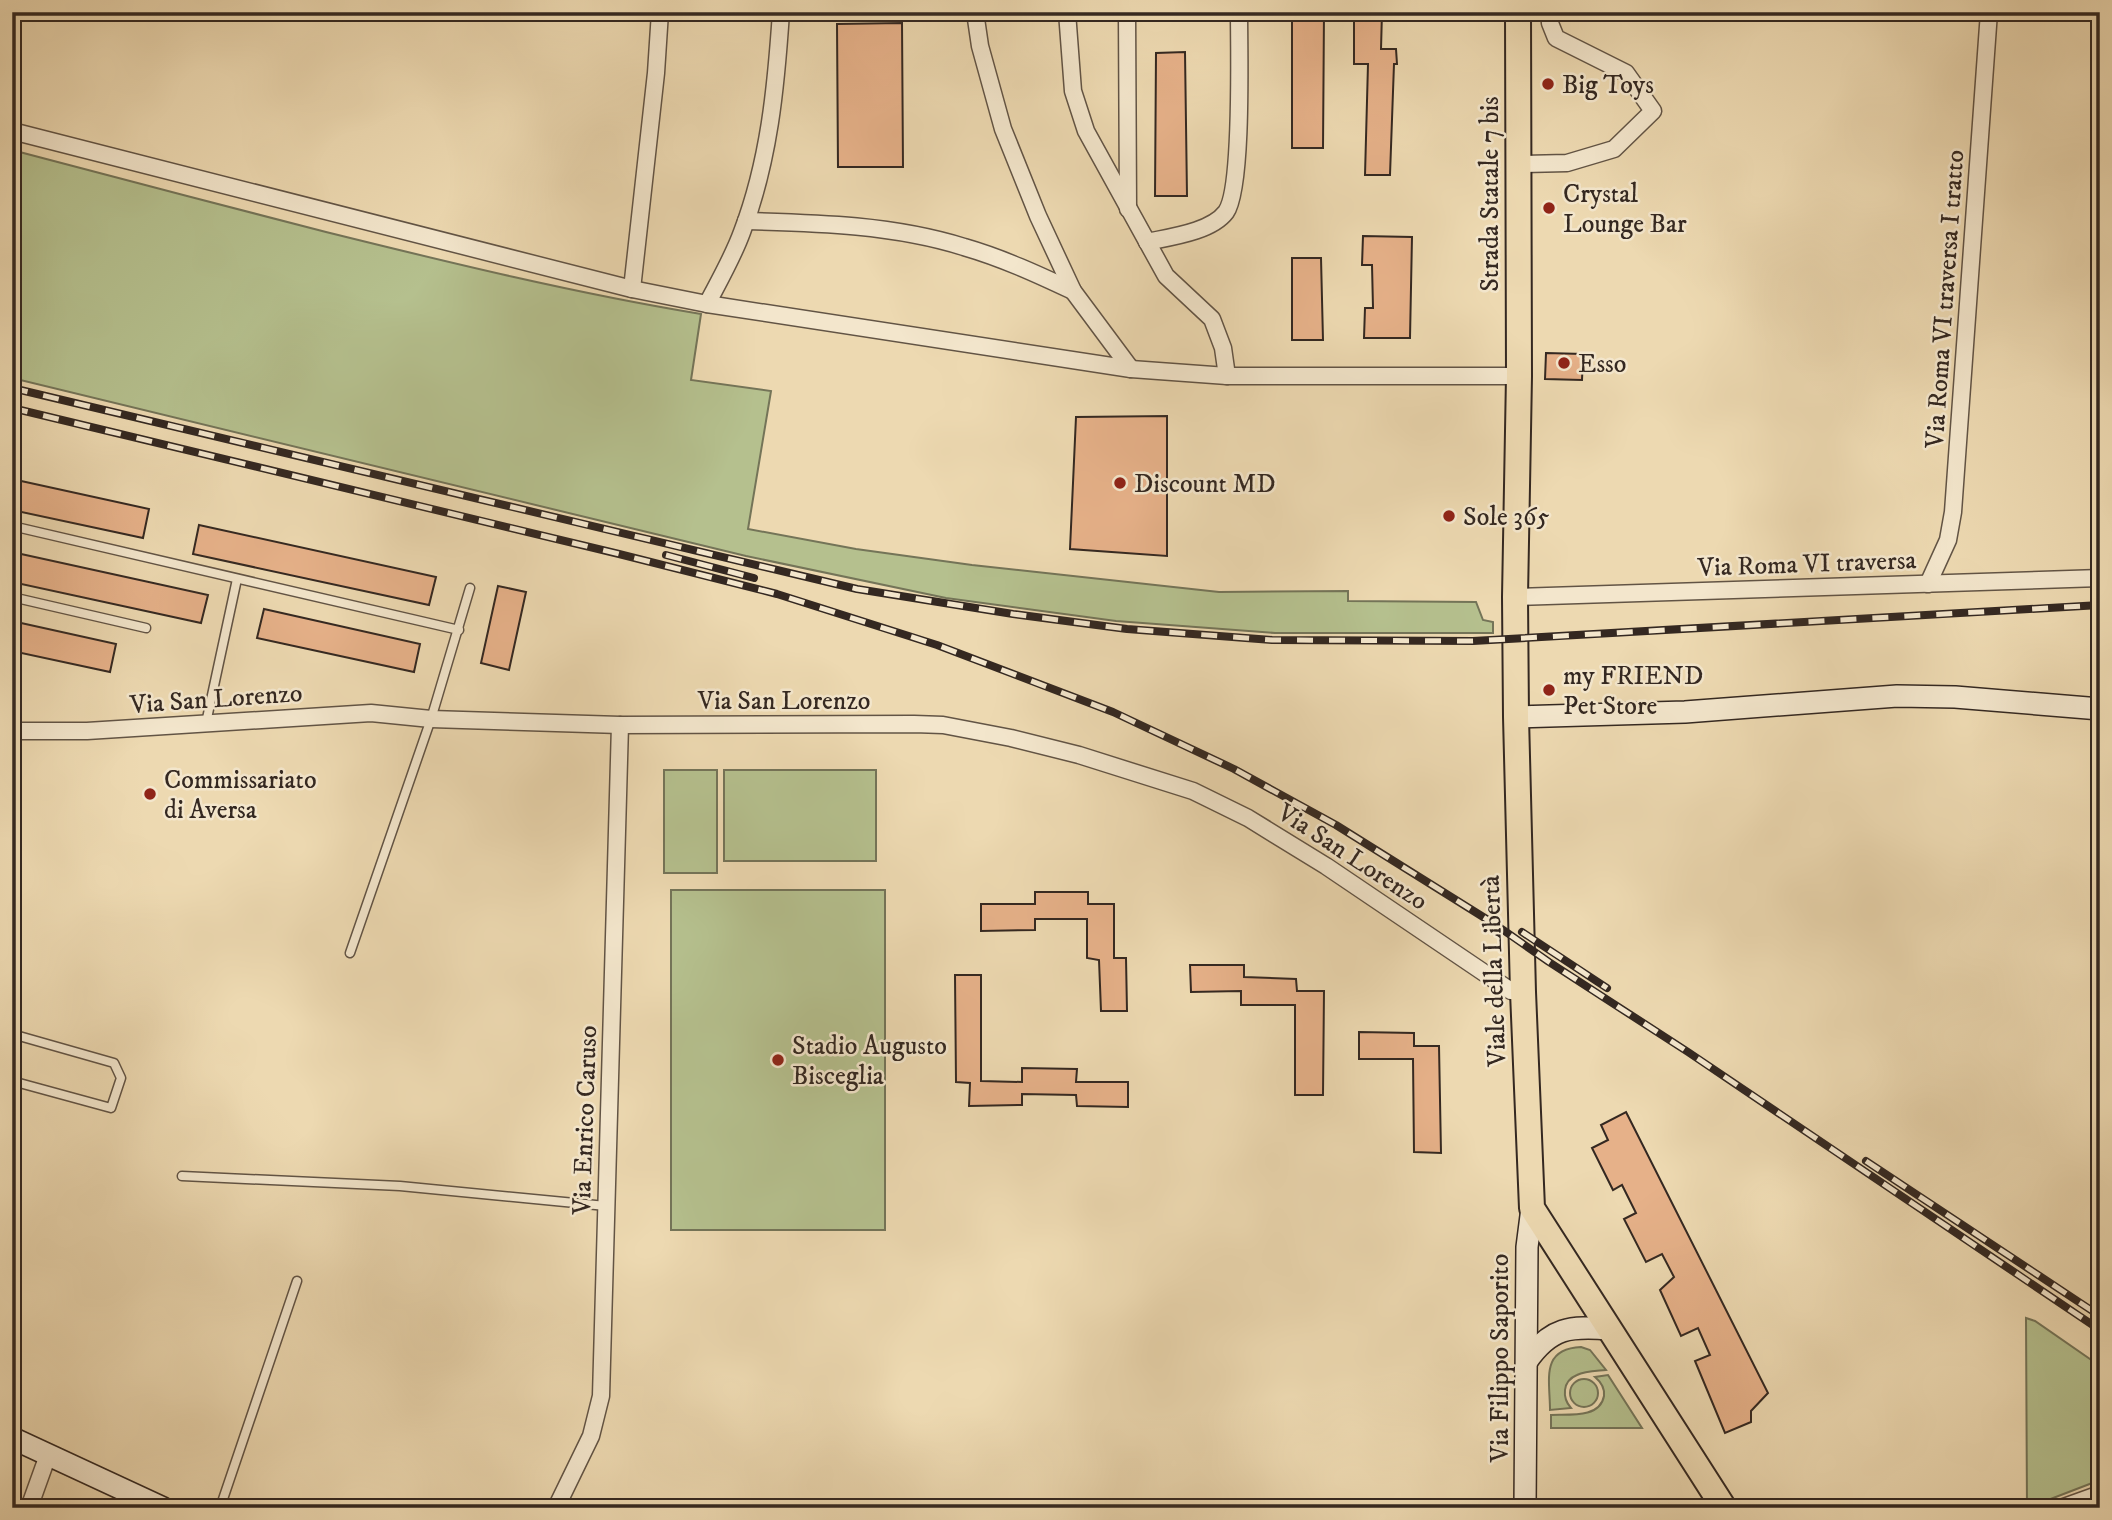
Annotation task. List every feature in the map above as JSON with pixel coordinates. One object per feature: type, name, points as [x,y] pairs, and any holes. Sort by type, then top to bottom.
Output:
[{"type":"main road","name":"Strada Statale 7 bis","points":[[1518,12],[1519,376]]},
{"type":"main road","name":"Viale della Libertà","points":[[1519,376],[1516,717],[1532,1208]]},
{"type":"main road","points":[[1532,1208],[1724,1508]]},
{"type":"street","points":[[632,289],[656,73],[660,12]]},
{"type":"street","points":[[707,304],[742,234],[765,161],[777,76],[780,12]]},
{"type":"street","points":[[975,12],[1003,129],[1038,216],[1073,291],[1131,369]]},
{"type":"street","points":[[1067,12],[1073,91],[1086,131],[1166,276],[1212,319],[1223,348],[1227,376]]},
{"type":"street","points":[[1127,12],[1128,211]]},
{"type":"street","points":[[1146,242],[1204,229],[1226,211],[1236,178],[1239,12]]},
{"type":"street","points":[[1519,164],[1567,163],[1614,149],[1653,111],[1626,73],[1556,37],[1549,12]]},
{"type":"street","name":"Via Roma VI traversa I tratto","points":[[1928,584],[1948,540],[1953,512],[1989,12]]},
{"type":"street","points":[[12,131],[632,289],[707,304],[1131,369],[1227,376],[1519,376]]},
{"type":"street","points":[[746,221],[822,224],[892,231],[963,246],[1026,269],[1073,291]]},
{"type":"street","name":"Via Roma VI traversa","points":[[1515,597],[2100,578]]},
{"type":"street","points":[[1516,717],[1685,712],[1897,696],[1955,697],[2100,709]]},
{"type":"street","name":"Via San Lorenzo","points":[[12,731],[87,731],[370,713],[431,719],[620,725],[943,725],[1011,738],[1091,759],[1193,791],[1248,818],[1326,866],[1494,978],[1508,973],[1523,983]]},
{"type":"street","name":"Via Enrico Caruso","points":[[556,1508],[591,1436],[601,1396],[620,725]]},
{"type":"street","name":"Via Filippo Saporito","points":[[1525,1508],[1527,1247],[1532,1208]]},
{"type":"street","points":[[1527,1361],[1539,1345],[1559,1331],[1579,1327],[1609,1329]]},
{"type":"street","points":[[12,1438],[163,1508]]},
{"type":"street","points":[[29,1508],[48,1455]]},
{"type":"street","points":[[2061,1508],[2100,1494]]},
{"type":"lane","points":[[12,526],[459,630]]},
{"type":"lane","points":[[206,724],[237,579]]},
{"type":"lane","points":[[350,953],[431,719],[470,588]]},
{"type":"lane","points":[[12,597],[146,628]]},
{"type":"lane","points":[[12,1034],[114,1063],[121,1078],[111,1108],[12,1081]]},
{"type":"lane","points":[[182,1176],[400,1186],[606,1206]]},
{"type":"lane","points":[[220,1508],[297,1281]]},
{"type":"green space","points":[[12,150],[419,255],[559,287],[701,314],[691,380],[771,391],[748,529],[856,549],[972,565],[1219,592],[1348,591],[1348,601],[1476,602],[1483,620],[1493,622],[1493,633],[1275,633],[1116,621],[946,598],[746,556],[12,378]]},
{"type":"green space","points":[[664,770],[717,770],[717,873],[664,873]]},
{"type":"green space","points":[[724,770],[876,770],[876,861],[724,861]]},
{"type":"green space","name":"Stadio Augusto Bisceglia","points":[[671,890],[885,890],[885,1230],[671,1230]]},
{"type":"green space","points":[[2026,1318],[2035,1321],[2100,1366],[2100,1480],[2027,1508]]},
{"type":"green space","points":[[1581,1347],[1590,1350],[1606,1370],[1584,1373],[1572,1378],[1565,1390],[1571,1408],[1550,1410],[1549,1377],[1553,1360],[1559,1353]]},
{"type":"green space","points":[[1608,1375],[1642,1428],[1551,1428],[1551,1415],[1582,1414],[1596,1409],[1604,1393],[1602,1385],[1595,1377]]},
{"type":"green space","points":[[1584,1379],[1594,1383],[1598,1393],[1594,1403],[1584,1407],[1574,1403],[1570,1393],[1574,1383]]},
{"type":"building","points":[[1292,12],[1324,12],[1323,148],[1292,148]]},
{"type":"building","points":[[1354,12],[1382,12],[1381,49],[1396,49],[1390,175],[1365,175],[1368,64],[1354,64]]},
{"type":"building","points":[[902,23],[903,167],[838,167],[837,24]]},
{"type":"building","points":[[1185,52],[1187,196],[1155,196],[1156,53]]},
{"type":"building","points":[[1363,236],[1412,237],[1410,338],[1364,338],[1365,308],[1373,308],[1372,265],[1362,265]]},
{"type":"building","points":[[1292,258],[1321,258],[1323,340],[1292,340]]},
{"type":"building","points":[[1546,353],[1583,354],[1582,380],[1545,379]]},
{"type":"building","name":"Discount MD","points":[[1167,416],[1167,556],[1070,549],[1076,417]]},
{"type":"building","points":[[12,479],[149,509],[143,538],[12,510]]},
{"type":"building","points":[[199,525],[436,577],[429,605],[193,554]]},
{"type":"building","points":[[12,552],[208,595],[201,623],[12,582]]},
{"type":"building","points":[[498,586],[526,592],[509,670],[481,663]]},
{"type":"building","points":[[264,609],[420,644],[414,672],[257,638]]},
{"type":"building","points":[[12,621],[116,644],[110,672],[12,651]]},
{"type":"building","points":[[1035,892],[1088,892],[1088,904],[1114,904],[1114,958],[1126,958],[1127,1011],[1101,1011],[1099,960],[1087,958],[1087,919],[1035,919],[1035,930],[981,931],[981,904],[1035,904]]},
{"type":"building","points":[[1190,965],[1244,965],[1244,977],[1296,979],[1297,991],[1324,991],[1323,1095],[1295,1095],[1295,1005],[1241,1005],[1241,991],[1191,992]]},
{"type":"building","points":[[955,975],[981,975],[981,1081],[1022,1082],[1022,1068],[1077,1069],[1076,1082],[1128,1082],[1128,1107],[1077,1106],[1076,1095],[1022,1094],[1022,1105],[969,1106],[970,1083],[956,1082]]},
{"type":"building","points":[[1359,1032],[1414,1033],[1414,1046],[1439,1046],[1441,1153],[1414,1152],[1413,1059],[1359,1059]]},
{"type":"building","points":[[1626,1112],[1768,1393],[1751,1411],[1751,1422],[1725,1433],[1695,1361],[1710,1355],[1698,1328],[1681,1336],[1660,1290],[1674,1277],[1662,1254],[1646,1262],[1624,1219],[1636,1213],[1622,1185],[1613,1190],[1592,1148],[1608,1140],[1601,1125]]},
{"type":"railway","points":[[12,388],[857,589],[1127,629],[1272,640],[1473,641],[2100,605]]},
{"type":"railway","points":[[12,408],[777,594],[937,645],[1113,712],[1234,769],[1336,825],[1496,925],[2100,1330]]},
{"type":"railway","points":[[666,555],[754,578]]},
{"type":"railway","points":[[1522,932],[1607,988]]},
{"type":"railway","points":[[1866,1161],[2100,1316]]},
{"type":"place","name":"Big Toys","points":[[1548,84]]},
{"type":"place","name":"Crystal Lounge Bar","points":[[1549,208]]},
{"type":"place","name":"Esso","points":[[1564,363]]},
{"type":"place","name":"Discount MD","points":[[1120,483]]},
{"type":"place","name":"Sole 365","points":[[1449,516]]},
{"type":"place","name":"my FRIEND Pet Store","points":[[1549,690]]},
{"type":"place","name":"Commissariato di Aversa","points":[[150,794]]},
{"type":"place","name":"Stadio Augusto Bisceglia","points":[[778,1060]]}]
